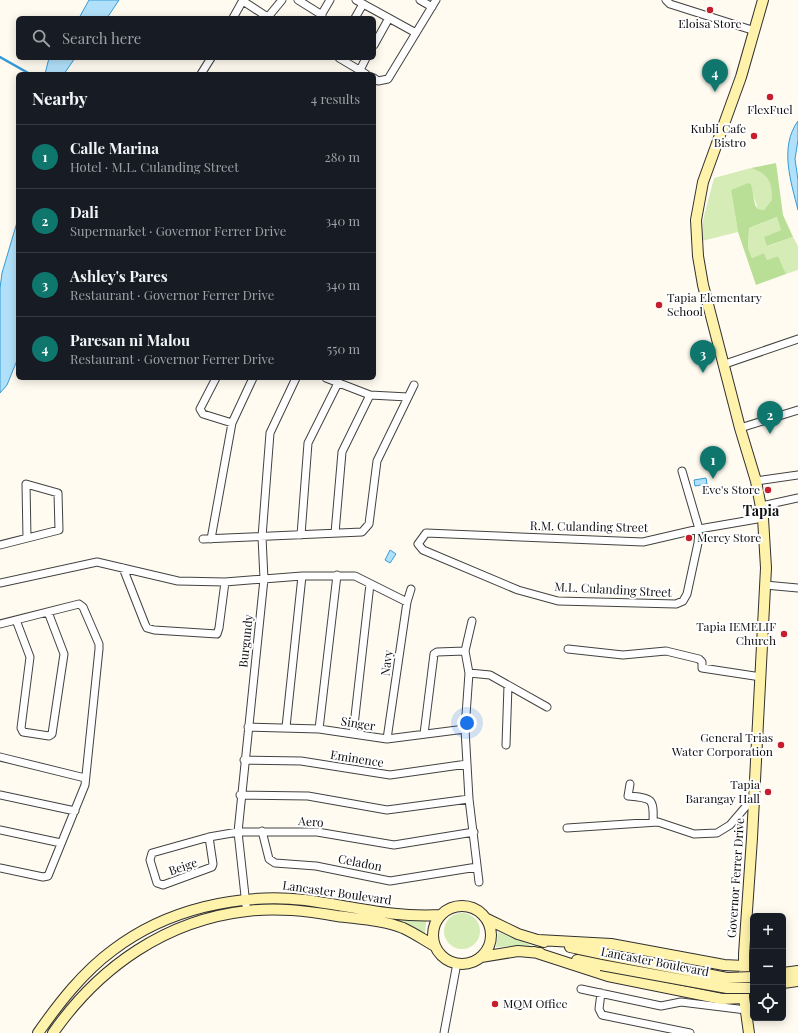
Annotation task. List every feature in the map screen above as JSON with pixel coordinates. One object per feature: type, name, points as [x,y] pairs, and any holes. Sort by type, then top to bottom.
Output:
[{"type":"main road","name":"Governor Ferrer Drive","points":[[748,1033],[744,998],[744,966],[766,568],[763,518],[756,481],[740,428],[725,364],[703,285],[698,256],[696,220],[704,182],[738,87],[763,0]]},
{"type":"main road","name":"Lancaster Boulevard","points":[[38,1033],[69,991],[113,950],[163,920],[193,910],[245,900],[277,898],[305,900],[406,916],[440,914]]},
{"type":"main road","points":[[466,906],[476,909],[487,919],[491,939],[488,948],[481,957],[471,962],[457,963],[445,958],[435,946],[433,929],[440,914],[449,908],[466,906]]},
{"type":"main road","name":"Lancaster Boulevard","points":[[53,1033],[78,999],[120,962],[144,945],[168,932],[195,922],[247,911],[277,909],[304,911],[388,924],[402,928],[435,946]]},
{"type":"main road","name":"Lancaster Boulevard","points":[[487,919],[518,934],[538,940],[726,978],[750,977]]},
{"type":"main road","points":[[538,940],[611,944],[724,966],[744,966]]},
{"type":"main road","name":"Lancaster Boulevard","points":[[481,957],[518,951],[534,952],[727,988],[750,988]]},
{"type":"main road","points":[[534,952],[608,976],[722,999],[744,998]]},
{"type":"main road","points":[[786,973],[798,971]]},
{"type":"main road","points":[[786,983],[798,981]]},
{"type":"street","points":[[270,16],[282,0]]},
{"type":"street","points":[[298,0],[321,16],[330,0]]},
{"type":"street","points":[[420,0],[432,7]]},
{"type":"street","points":[[376,80],[378,81],[388,80],[436,0]]},
{"type":"street","points":[[666,0],[670,4],[755,31]]},
{"type":"street","points":[[234,16],[243,1],[266,16]]},
{"type":"street","points":[[356,16],[360,2],[416,33]]},
{"type":"street","points":[[376,41],[389,18]]},
{"type":"street","points":[[202,72],[211,60]]},
{"type":"street","points":[[342,60],[362,72]]},
{"type":"street","points":[[364,72],[366,60]]},
{"type":"street","points":[[725,364],[798,339]]},
{"type":"street","points":[[215,380],[200,409],[201,412],[203,414],[232,423]]},
{"type":"street","points":[[211,539],[232,423],[252,380]]},
{"type":"street","name":"Burgundy","points":[[247,911],[238,832],[240,795],[264,579],[262,537],[270,433],[295,380]]},
{"type":"street","points":[[331,380],[370,395],[408,397]]},
{"type":"street","points":[[301,535],[308,443],[338,383]]},
{"type":"street","points":[[203,539],[362,532],[369,524],[377,461],[414,385]]},
{"type":"street","points":[[335,533],[342,452],[370,395]]},
{"type":"street","points":[[740,428],[798,410]]},
{"type":"street","name":"M.L. Culanding Street","points":[[418,544],[423,550],[518,590],[558,601],[676,604],[683,601],[687,594],[698,543],[699,529],[682,471]]},
{"type":"street","points":[[756,481],[798,475]]},
{"type":"street","points":[[0,545],[59,530],[58,493],[26,484],[27,538]]},
{"type":"street","points":[[761,506],[798,498]]},
{"type":"street","name":"R.M. Culanding Street","points":[[418,544],[426,533],[643,542],[699,529],[763,518]]},
{"type":"street","points":[[0,583],[97,562],[178,581],[225,582],[302,576],[355,576],[407,602]]},
{"type":"street","points":[[124,568],[145,624],[147,628],[154,630],[217,634],[225,582]]},
{"type":"street","points":[[319,729],[337,575]]},
{"type":"street","points":[[286,727],[302,576]]},
{"type":"street","points":[[353,734],[370,584]]},
{"type":"street","points":[[765,585],[798,588]]},
{"type":"street","name":"Navy","points":[[387,739],[407,602],[411,589]]},
{"type":"street","points":[[0,624],[79,604],[83,607],[99,644],[85,785],[48,876],[43,877],[0,868]]},
{"type":"street","points":[[16,620],[30,657],[21,728],[23,732],[50,736],[52,734],[64,654],[48,612]]},
{"type":"street","points":[[472,621],[465,651],[469,674],[465,729],[466,764],[479,882]]},
{"type":"street","points":[[568,649],[623,656],[658,651],[673,651],[699,659],[702,662],[702,668],[761,677]]},
{"type":"street","points":[[424,734],[434,654],[437,652],[465,651]]},
{"type":"street","points":[[469,674],[490,675],[546,707]]},
{"type":"street","points":[[506,744],[508,685]]},
{"type":"street","name":"Singer","points":[[248,727],[319,729],[387,739],[465,729]]},
{"type":"street","points":[[0,756],[85,778]]},
{"type":"street","name":"Eminence","points":[[244,760],[301,761],[390,775],[466,764]]},
{"type":"street","points":[[630,784],[628,796],[651,800],[654,805],[653,822]]},
{"type":"street","points":[[0,795],[75,811]]},
{"type":"street","points":[[240,795],[308,796],[387,810],[470,799]]},
{"type":"street","points":[[567,828],[653,822],[668,824],[694,834],[718,833],[730,825],[754,797]]},
{"type":"street","points":[[0,830],[61,843]]},
{"type":"street","name":"Celadon","points":[[262,831],[269,859],[271,862],[275,863],[316,866],[390,881],[477,867]]},
{"type":"street","name":"Aero","points":[[150,856],[152,853],[208,836],[238,832],[317,832],[394,845],[474,832]]},
{"type":"street","name":"Beige","points":[[150,856],[157,883],[163,885],[212,868],[213,864],[208,836]]},
{"type":"street","points":[[444,1033],[457,963]]},
{"type":"street","points":[[581,989],[660,1006],[680,1002],[746,1010]]},
{"type":"street","points":[[601,993],[599,1009],[602,1015],[690,1033]]},
{"type":"green space","points":[[776,163],[783,215],[793,237],[767,246],[764,237],[781,230],[777,217],[749,228],[748,248],[752,258],[764,253],[767,260],[778,256],[786,274],[756,285],[738,232],[731,190],[748,183],[751,184],[755,205],[758,209],[764,210],[772,200],[770,184],[766,176],[751,168]]},
{"type":"green space","points":[[751,168],[763,172],[768,178],[772,193],[771,203],[764,210],[758,209],[749,183],[731,190],[738,232],[702,241],[703,220],[714,178]]},
{"type":"green space","points":[[778,217],[781,230],[764,237],[768,246],[793,237],[798,246],[798,270],[786,274],[778,256],[767,260],[764,253],[752,258],[748,248],[749,228]]},
{"type":"green space","points":[[466,913],[475,918],[479,924],[479,938],[475,944],[466,949],[458,949],[449,944],[445,938],[444,927],[449,918],[455,914]]},
{"type":"green space","points":[[428,918],[426,922],[425,935],[389,919],[404,920]]},
{"type":"green space","points":[[498,932],[533,946],[496,947]]},
{"type":"water","points":[[89,0],[119,0],[108,16],[80,16]]},
{"type":"water","points":[[48,60],[74,60],[65,72],[46,72]]},
{"type":"water","points":[[798,121],[798,140],[795,159],[798,180],[798,210],[792,188],[788,165],[788,153],[792,131]]},
{"type":"water","points":[[16,226],[16,363],[7,385],[0,393],[0,288],[2,273]]},
{"type":"water","points":[[706,478],[707,484],[695,486],[694,480]]},
{"type":"water","points":[[390,550],[396,554],[390,563],[385,560]]},
{"type":"waterway","points":[[0,57],[26,72]]},
{"type":"place","name":"Eloisa Store","points":[[710,10]]},
{"type":"place","name":"Paresan ni Malou","points":[[715,92]]},
{"type":"place","name":"FlexFuel","points":[[770,97]]},
{"type":"place","name":"Kubli Cafe Bistro","points":[[754,136]]},
{"type":"place","name":"Tapia Elementary School","points":[[659,305]]},
{"type":"place","name":"Ashley's Pares","points":[[703,373]]},
{"type":"place","name":"Dali","points":[[770,434]]},
{"type":"place","name":"Calle Marina","points":[[713,479]]},
{"type":"place","name":"Eve's Store","points":[[768,490]]},
{"type":"place","name":"Mercy Store","points":[[689,538]]},
{"type":"place","name":"Tapia IEMELIF Church","points":[[784,634]]},
{"type":"place","name":"General Trias Water Corporation","points":[[781,745]]},
{"type":"place","name":"Tapia Barangay Hall","points":[[768,792]]},
{"type":"place","name":"MQM Office","points":[[495,1004]]},
{"type":"district","name":"Tapia","points":[[761,511]]}]
